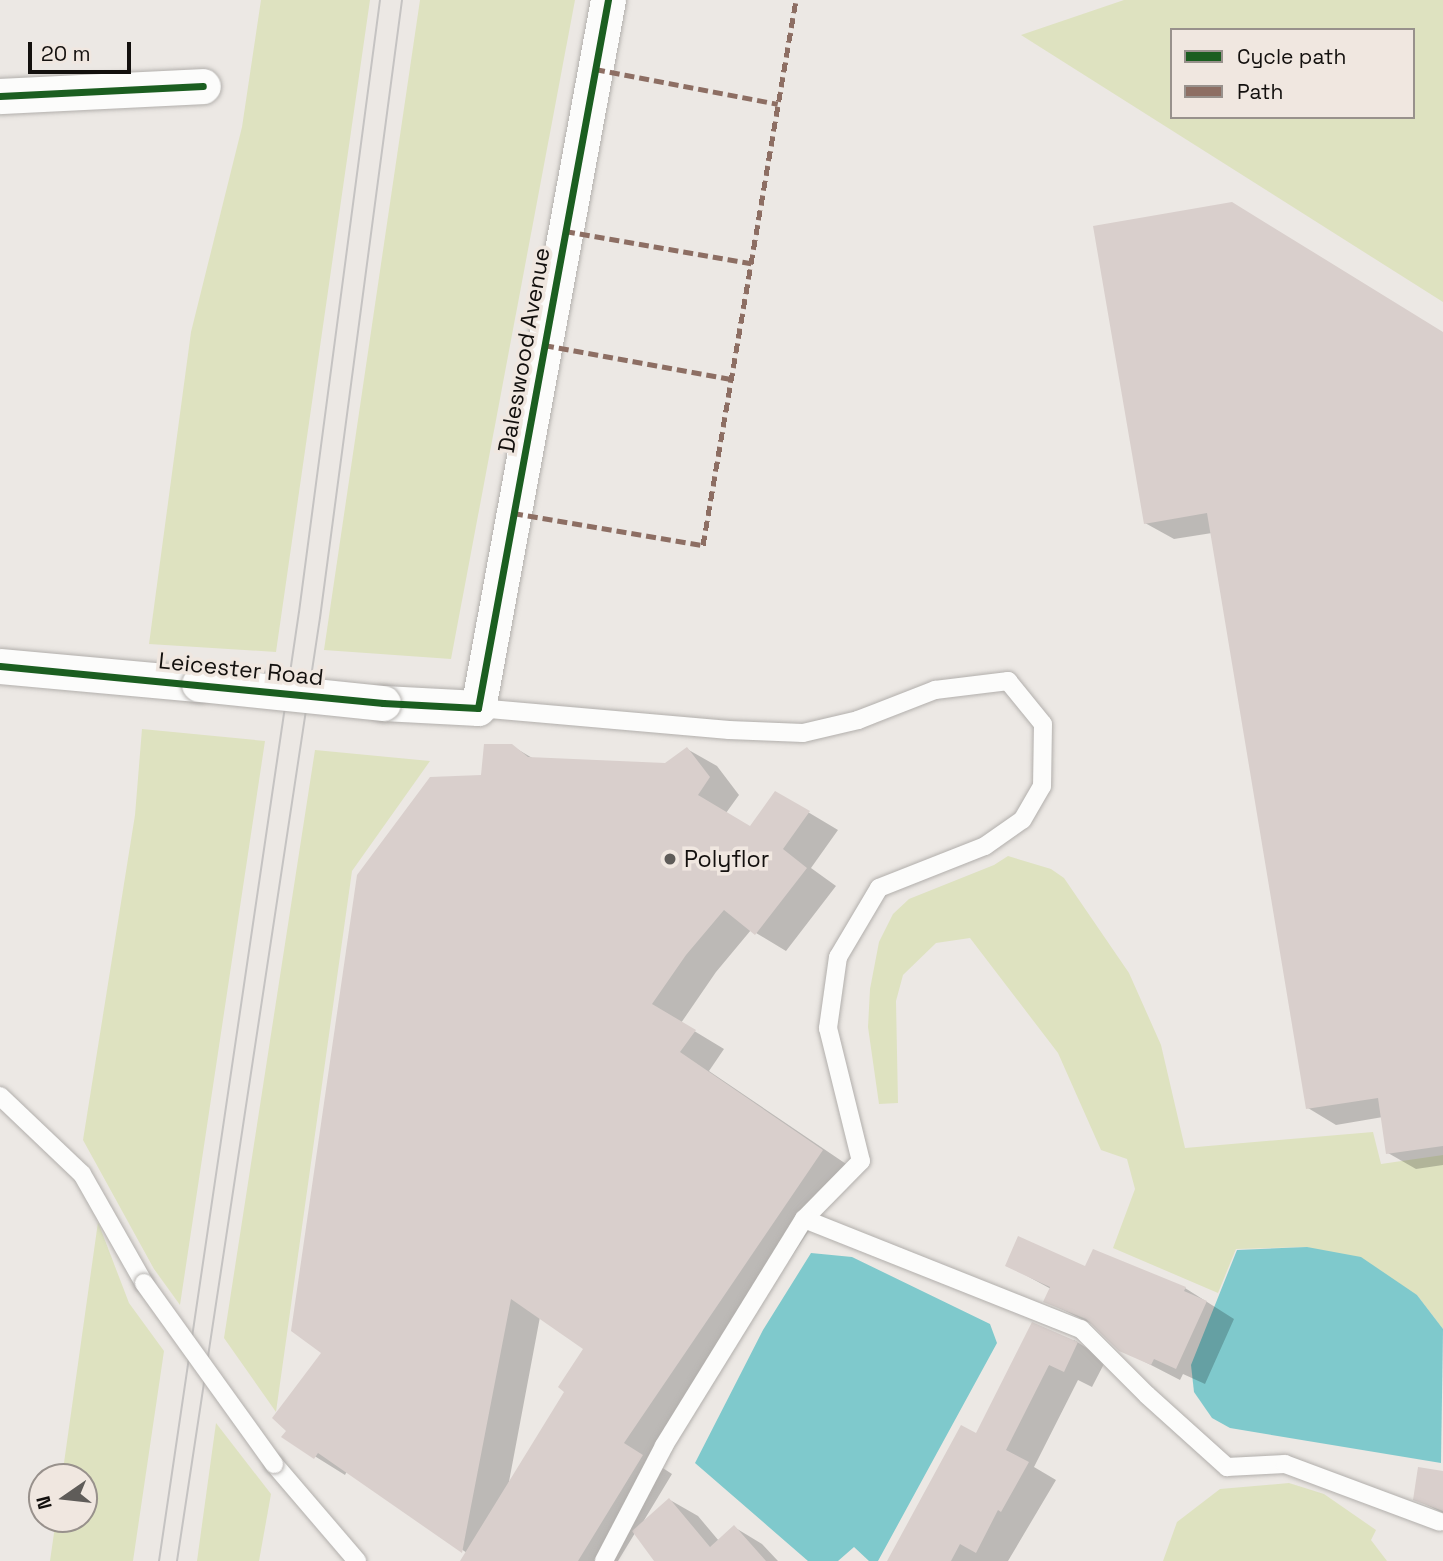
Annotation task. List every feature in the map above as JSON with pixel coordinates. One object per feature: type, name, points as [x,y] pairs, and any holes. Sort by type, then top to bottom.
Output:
[{"type":"street","name":"Daleswood Avenue","points":[[478,708],[608,0]]},
{"type":"street","points":[[0,96],[203,86]]},
{"type":"street","name":"Leicester Road","points":[[0,666],[383,703],[478,708]]},
{"type":"lane","points":[[478,708],[729,730],[803,733],[858,720],[934,690],[1008,681],[1044,724],[1042,786],[1022,820],[985,846],[879,888],[838,957],[828,1028],[861,1161],[804,1219],[664,1446],[604,1561]]},
{"type":"lane","points":[[0,1096],[82,1174],[144,1283],[274,1464],[357,1561]]},
{"type":"lane","points":[[804,1219],[1082,1329],[1147,1395],[1227,1467],[1285,1464],[1440,1522]]},
{"type":"green space","points":[[261,0],[370,0],[276,652],[149,644],[191,332],[242,127]]},
{"type":"green space","points":[[420,0],[575,0],[451,659],[324,650]]},
{"type":"green space","points":[[1124,0],[1443,0],[1443,302],[1021,35]]},
{"type":"green space","points":[[142,729],[265,741],[180,1305],[154,1269],[83,1140],[135,815]]},
{"type":"green space","points":[[315,750],[430,761],[352,871],[276,1412],[224,1338]]},
{"type":"green space","points":[[1008,856],[1051,869],[1064,878],[1129,973],[1161,1045],[1185,1148],[1373,1132],[1381,1164],[1443,1155],[1443,1329],[1417,1295],[1307,1247],[1236,1249],[1218,1293],[1113,1248],[1135,1189],[1127,1159],[1101,1150],[1058,1053],[970,938],[936,943],[903,975],[896,1001],[898,1103],[879,1104],[868,1027],[870,989],[879,942],[893,914],[909,899],[994,865]]},
{"type":"green space","points":[[98,1222],[129,1303],[164,1351],[133,1561],[50,1561],[54,1533],[98,1533],[98,1463],[64,1463]]},
{"type":"green space","points":[[216,1423],[271,1494],[259,1561],[197,1561]]},
{"type":"green space","points":[[1289,1483],[1324,1494],[1376,1530],[1371,1540],[1387,1561],[1163,1561],[1177,1522],[1220,1489]]},
{"type":"water","points":[[1307,1247],[1361,1257],[1417,1295],[1443,1329],[1441,1463],[1230,1428],[1212,1418],[1194,1392],[1191,1365],[1237,1250]]},
{"type":"water","points":[[811,1253],[852,1257],[990,1324],[997,1343],[878,1561],[869,1561],[854,1547],[838,1561],[808,1561],[695,1463],[763,1330]]},
{"type":"building","points":[[1232,202],[1443,332],[1443,1146],[1386,1154],[1378,1098],[1306,1109],[1207,513],[1144,524],[1093,226]]},
{"type":"building","points":[[484,744],[512,744],[528,757],[665,763],[687,747],[710,777],[698,795],[750,826],[775,791],[810,811],[783,849],[807,868],[755,935],[724,910],[686,955],[652,1004],[696,1030],[680,1052],[823,1150],[624,1443],[643,1455],[578,1561],[460,1561],[564,1392],[558,1387],[583,1349],[511,1299],[462,1553],[318,1453],[314,1459],[281,1437],[286,1431],[272,1418],[321,1353],[291,1331],[357,875],[430,777],[481,775]]},
{"type":"building","points":[[1018,1236],[1085,1266],[1093,1249],[1186,1287],[1184,1291],[1207,1301],[1176,1369],[1154,1359],[1151,1365],[1119,1351],[1086,1319],[1043,1302],[1050,1287],[1005,1266]]},
{"type":"building","points":[[1032,1322],[1078,1342],[1064,1372],[1049,1365],[1006,1450],[1029,1462],[1001,1512],[998,1510],[976,1553],[960,1544],[951,1561],[887,1561],[961,1425],[976,1433]]},
{"type":"building","points":[[1418,1467],[1443,1471],[1443,1511],[1413,1500]]},
{"type":"building","points":[[669,1498],[710,1547],[734,1525],[766,1561],[654,1561],[632,1531]]},
{"type":"tram line","points":[[159,1561],[299,612],[380,0]]},
{"type":"tram line","points":[[177,1561],[320,618],[402,0]]},
{"type":"marked path","points":[[513,513],[703,545],[796,0]]},
{"type":"marked path","points":[[595,69],[778,104]]},
{"type":"marked path","points":[[565,231],[751,263]]},
{"type":"marked path","points":[[544,345],[731,379]]},
{"type":"cycle path","points":[[0,666],[383,703],[478,708],[608,0]]},
{"type":"cycle path","points":[[0,96],[203,86]]},
{"type":"place","name":"Polyflor","points":[[670,859]]}]
